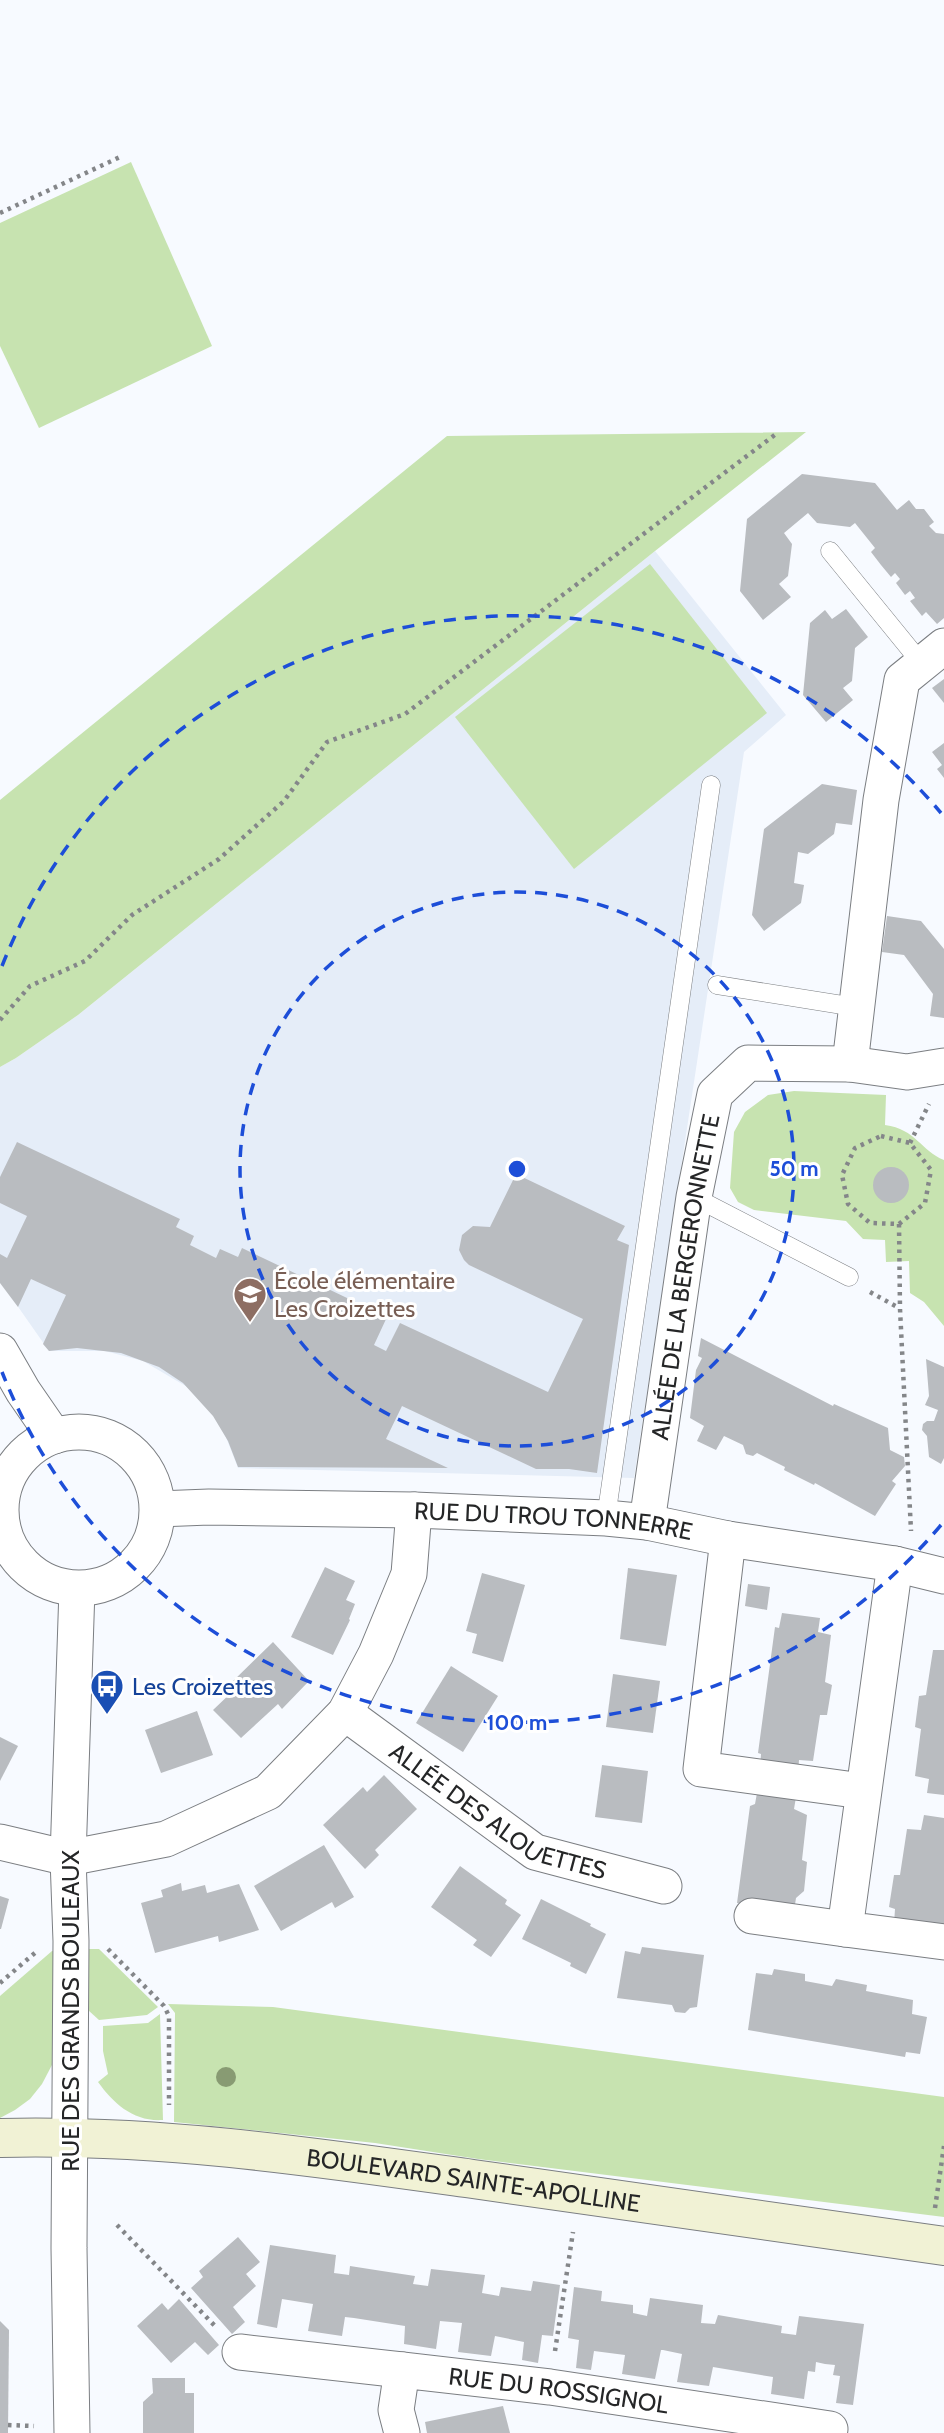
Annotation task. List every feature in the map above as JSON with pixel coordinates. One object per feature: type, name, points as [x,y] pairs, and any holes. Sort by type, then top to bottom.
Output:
[{"type":"street","points":[[850,1064],[881,800],[902,680],[933,655]]},
{"type":"street","name":"ALLÉE DE LA BERGERONNETTE","points":[[647,1522],[694,1197],[715,1094],[748,1063],[850,1064],[907,1072],[938,1082]]},
{"type":"street","points":[[0,1351],[54,1436]]},
{"type":"street","points":[[79,1432],[103,1436],[125,1446],[143,1464],[154,1486],[158,1509],[154,1534],[143,1555],[126,1573],[105,1584],[77,1589],[56,1585],[33,1573],[15,1555],[4,1532],[1,1506],[6,1483],[17,1463],[34,1447],[54,1436],[79,1432]]},
{"type":"street","name":"RUE DU TROU TONNERRE","points":[[158,1509],[209,1507],[414,1510],[606,1518],[647,1522],[728,1539],[917,1570]]},
{"type":"street","points":[[0,1842],[68,1858],[166,1839],[268,1792],[345,1713],[376,1654],[409,1574],[414,1510]]},
{"type":"street","points":[[728,1539],[701,1769],[862,1791]]},
{"type":"street","points":[[845,1929],[862,1791],[917,1570]]},
{"type":"street","name":"RUE DES GRANDS BOULEAUX","points":[[72,2433],[69,2248],[72,2136],[71,1941],[68,1858],[77,1589]]},
{"type":"street","name":"ALLÉE DES ALOUETTES","points":[[345,1713],[535,1852],[664,1886]]},
{"type":"street","points":[[752,1916],[944,1942]]},
{"type":"street","name":"BOULEVARD SAINTE-APOLLINE","points":[[0,2138],[72,2136],[303,2155],[944,2246]]},
{"type":"street","name":"RUE DU ROSSIGNOL","points":[[240,2352],[550,2387],[714,2423],[830,2429]]},
{"type":"street","points":[[402,2370],[396,2410],[402,2433]]},
{"type":"lane","points":[[830,551],[933,655]]},
{"type":"lane","points":[[606,1518],[712,785]]},
{"type":"lane","points":[[717,985],[855,1007]]},
{"type":"lane","points":[[694,1197],[849,1277]]},
{"type":"path","points":[[0,214],[120,158]]},
{"type":"path","points":[[0,1020],[30,986],[85,961],[132,915],[219,859],[284,801],[327,742],[405,714],[776,434]]},
{"type":"path","points":[[910,1143],[938,1082]]},
{"type":"path","points":[[881,1136],[910,1143],[931,1170],[925,1203],[899,1224],[870,1223],[848,1203],[842,1175],[855,1148],[881,1136]]},
{"type":"path","points":[[899,1224],[900,1309],[917,1570]]},
{"type":"path","points":[[101,1943],[164,2006],[169,2016],[169,2116]]},
{"type":"path","points":[[0,1983],[38,1950]]},
{"type":"path","points":[[550,2387],[575,2221]]},
{"type":"path","points":[[117,2225],[240,2352]]},
{"type":"path","points":[[8,2426],[34,2426]]},
{"type":"shaded area","points":[[655,551],[786,715],[744,752],[634,1478],[238,1468],[220,1422],[189,1388],[143,1361],[105,1351],[49,1351],[0,1281],[0,1067],[78,1015]]},
{"type":"green space","points":[[131,162],[212,346],[39,428],[0,346],[0,223]]},
{"type":"green space","points":[[806,432],[78,1015],[0,1067],[0,800],[447,436]]},
{"type":"green space","points":[[650,564],[767,713],[574,869],[455,717]]},
{"type":"green space","points":[[794,1091],[886,1095],[885,1125],[911,1135],[944,1160],[944,1326],[924,1302],[910,1293],[909,1261],[886,1262],[885,1240],[863,1239],[846,1221],[754,1210],[738,1202],[730,1188],[734,1132],[745,1112],[768,1095]]},
{"type":"green space","points":[[89,1949],[99,1949],[158,2007],[147,2015],[99,2020],[88,2010]]},
{"type":"green space","points":[[52,1951],[58,1952],[53,2063],[30,2099],[0,2118],[0,1996]]},
{"type":"green space","points":[[168,2004],[273,2007],[944,2097],[944,2217],[478,2159],[375,2143],[174,2122],[175,2013]]},
{"type":"green space","points":[[160,2014],[163,2120],[153,2120],[126,2110],[111,2098],[98,2082],[108,2074],[103,2051],[103,2026],[148,2023]]},
{"type":"building","points":[[802,474],[875,483],[897,510],[909,500],[916,509],[924,509],[934,522],[929,526],[936,533],[944,534],[944,618],[937,624],[926,612],[922,616],[910,601],[915,598],[910,591],[905,595],[896,583],[900,579],[895,573],[891,577],[881,565],[871,552],[875,548],[855,523],[850,527],[817,523],[808,513],[784,533],[792,544],[788,576],[779,584],[791,597],[763,620],[740,591],[747,519]]},
{"type":"building","points":[[846,609],[868,637],[855,648],[852,681],[843,688],[853,700],[826,722],[803,695],[810,623],[825,610],[832,619]]},
{"type":"building","points":[[944,679],[944,703],[932,688]]},
{"type":"building","points":[[944,743],[944,778],[937,769],[942,765],[932,752]]},
{"type":"building","points":[[822,784],[857,790],[852,825],[836,823],[834,834],[808,854],[798,852],[794,883],[804,885],[801,903],[764,931],[752,915],[764,829]]},
{"type":"building","points":[[887,916],[921,921],[944,949],[944,1018],[930,1016],[933,994],[904,955],[882,952]]},
{"type":"building","points":[[17,1142],[180,1219],[176,1227],[194,1236],[190,1245],[216,1258],[220,1249],[238,1257],[242,1248],[387,1317],[374,1345],[386,1351],[400,1323],[548,1392],[583,1319],[469,1265],[459,1250],[462,1235],[473,1226],[490,1227],[516,1174],[625,1226],[617,1240],[629,1245],[597,1473],[569,1469],[536,1469],[402,1406],[386,1439],[448,1468],[238,1467],[228,1441],[213,1416],[183,1383],[159,1367],[121,1353],[77,1348],[49,1351],[43,1344],[66,1295],[31,1279],[18,1307],[0,1283],[0,1254],[7,1258],[27,1216],[0,1203],[0,1177]]},
{"type":"building","points":[[891,1167],[904,1172],[909,1185],[904,1198],[891,1203],[878,1198],[873,1185],[878,1172]]},
{"type":"building","points":[[701,1338],[833,1406],[834,1404],[888,1428],[890,1450],[904,1457],[905,1466],[892,1481],[896,1484],[875,1516],[815,1483],[814,1485],[784,1470],[785,1467],[757,1453],[753,1456],[746,1454],[743,1445],[724,1436],[716,1450],[697,1441],[704,1426],[690,1418],[696,1370],[702,1358],[698,1356]]},
{"type":"building","points":[[926,1359],[944,1367],[944,1458],[941,1464],[929,1457],[927,1436],[922,1430],[927,1421],[934,1421],[938,1410],[925,1405],[929,1396]]},
{"type":"building","points":[[325,1567],[355,1581],[346,1600],[355,1604],[333,1655],[291,1637]]},
{"type":"building","points":[[628,1568],[677,1575],[666,1646],[620,1639]]},
{"type":"building","points":[[482,1573],[525,1585],[503,1662],[472,1653],[477,1634],[466,1631]]},
{"type":"building","points":[[748,1584],[770,1587],[767,1610],[745,1606]]},
{"type":"building","points":[[782,1613],[820,1618],[818,1632],[831,1635],[825,1682],[832,1685],[827,1715],[820,1715],[813,1761],[799,1760],[798,1774],[760,1768],[761,1754],[758,1753],[775,1627],[779,1628]]},
{"type":"building","points":[[273,1642],[309,1681],[282,1709],[278,1704],[241,1738],[213,1710],[234,1690],[229,1685]]},
{"type":"building","points":[[933,1650],[944,1650],[944,1795],[927,1793],[929,1779],[915,1776],[921,1729],[915,1727],[919,1696],[926,1695]]},
{"type":"building","points":[[451,1666],[498,1696],[463,1752],[416,1723]]},
{"type":"building","points":[[613,1674],[660,1681],[653,1733],[606,1727]]},
{"type":"building","points":[[197,1711],[213,1755],[161,1773],[145,1730]]},
{"type":"building","points":[[0,1737],[18,1746],[0,1781]]},
{"type":"building","points":[[602,1765],[648,1771],[642,1823],[595,1817]]},
{"type":"building","points":[[384,1775],[417,1809],[375,1850],[379,1855],[365,1869],[323,1825],[363,1787],[367,1792]]},
{"type":"building","points":[[757,1793],[796,1797],[794,1809],[807,1815],[802,1860],[807,1862],[804,1891],[796,1898],[794,1911],[737,1903],[750,1806],[755,1804]]},
{"type":"building","points":[[924,1815],[944,1818],[944,1931],[894,1924],[895,1909],[889,1907],[894,1875],[900,1875],[907,1829],[921,1830]]},
{"type":"building","points":[[324,1845],[354,1897],[335,1908],[332,1902],[281,1931],[254,1886]]},
{"type":"building","points":[[460,1866],[507,1900],[505,1904],[521,1915],[491,1957],[473,1945],[477,1940],[431,1907]]},
{"type":"building","points":[[181,1883],[182,1891],[205,1885],[207,1893],[239,1884],[259,1930],[219,1942],[218,1936],[155,1953],[141,1903],[163,1897],[161,1890]]},
{"type":"building","points":[[0,1896],[9,1899],[1,1929],[0,1929]]},
{"type":"building","points":[[541,1899],[606,1934],[586,1974],[570,1966],[571,1963],[522,1939]]},
{"type":"building","points":[[642,1947],[704,1955],[697,2007],[690,2008],[685,2013],[675,2012],[672,2005],[617,1998],[625,1951],[640,1954]]},
{"type":"building","points":[[774,1969],[805,1974],[805,1981],[832,1986],[836,1979],[867,1985],[866,1991],[913,2000],[912,2014],[927,2017],[920,2054],[906,2052],[905,2057],[748,2030],[756,1973],[772,1975]]},
{"type":"building","points":[[238,2237],[260,2262],[246,2274],[256,2286],[233,2307],[245,2322],[232,2334],[191,2288],[203,2277],[199,2271]]},
{"type":"building","points":[[270,2245],[336,2255],[334,2273],[349,2275],[350,2266],[415,2276],[413,2284],[428,2286],[431,2269],[485,2275],[482,2293],[499,2296],[501,2287],[531,2291],[533,2281],[560,2285],[553,2336],[542,2335],[538,2363],[522,2360],[524,2342],[495,2336],[491,2356],[458,2352],[462,2323],[440,2321],[436,2349],[404,2344],[405,2326],[354,2318],[345,2317],[342,2336],[308,2331],[313,2304],[282,2299],[277,2328],[257,2324]]},
{"type":"building","points":[[574,2287],[602,2291],[601,2301],[633,2305],[633,2313],[647,2316],[650,2298],[703,2305],[701,2323],[715,2324],[718,2315],[782,2326],[781,2333],[796,2335],[799,2316],[864,2324],[853,2405],[836,2403],[840,2376],[833,2375],[835,2365],[816,2362],[815,2372],[808,2371],[804,2399],[771,2394],[773,2377],[713,2367],[709,2386],[677,2382],[682,2354],[663,2350],[655,2379],[622,2374],[625,2355],[594,2351],[591,2370],[576,2368],[579,2340],[568,2338]]},
{"type":"building","points":[[179,2299],[219,2345],[208,2355],[195,2342],[171,2363],[137,2326],[162,2303],[168,2310]]},
{"type":"building","points":[[0,2321],[9,2330],[8,2433],[0,2433]]},
{"type":"building","points":[[152,2378],[185,2378],[185,2393],[194,2393],[194,2433],[143,2433],[143,2402],[153,2393]]},
{"type":"building","points":[[503,2406],[510,2433],[427,2433],[425,2422]]},
{"type":"place","name":"École élémentaire Les Croizettes","points":[[250,1324]]},
{"type":"place","name":"Les Croizettes","points":[[107,1716]]}]
